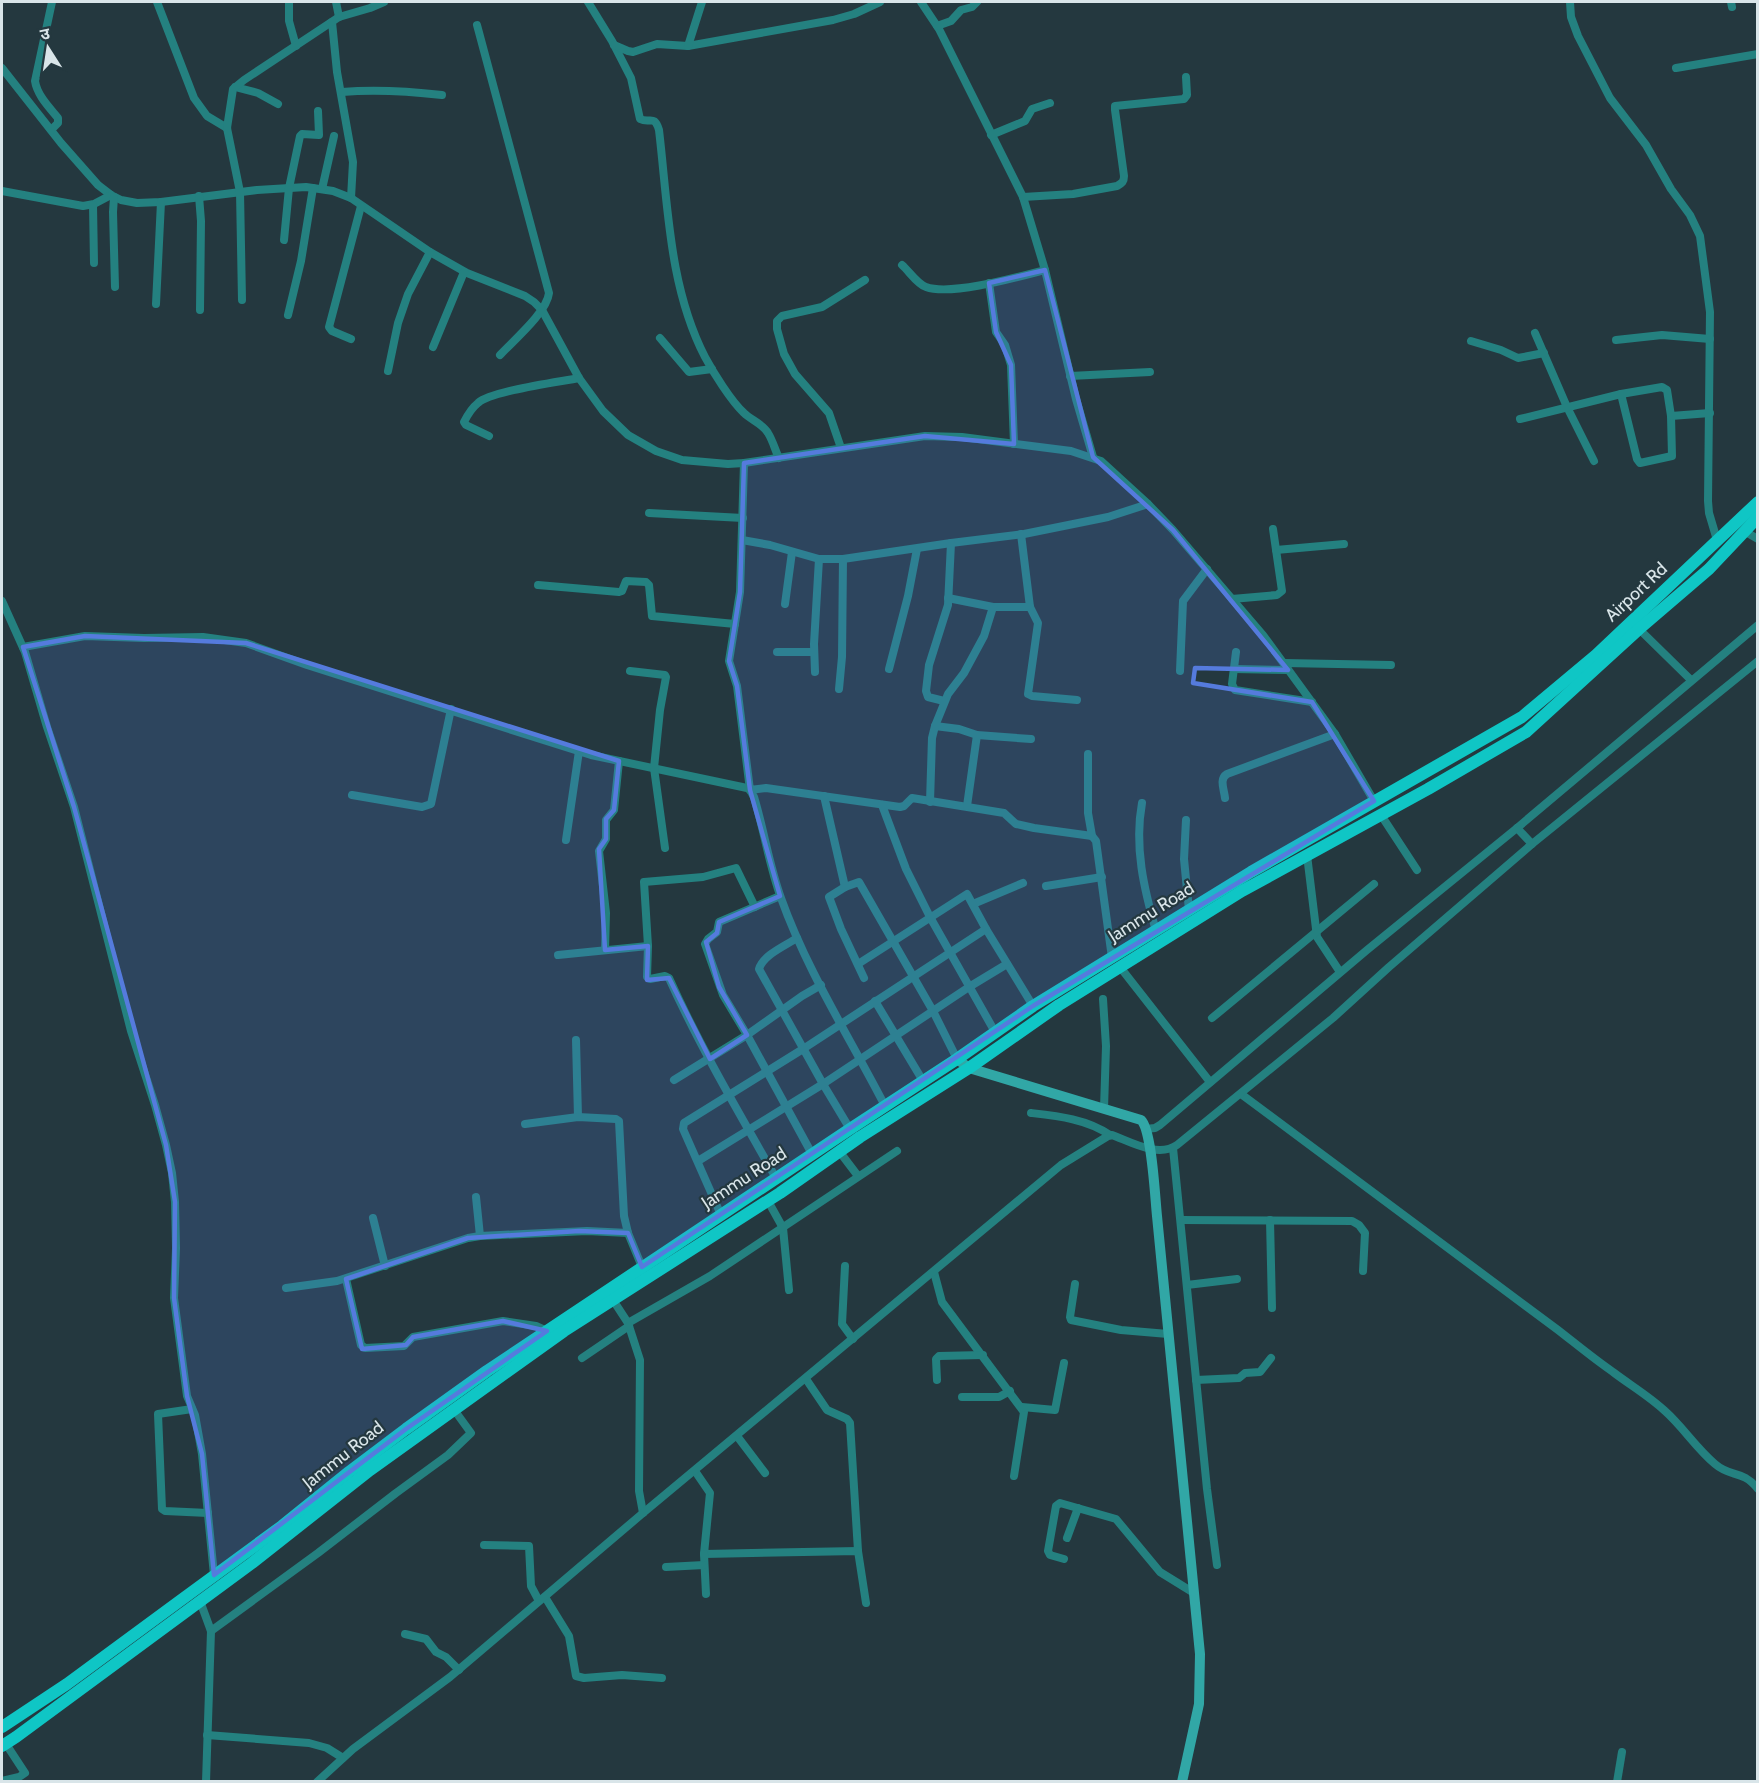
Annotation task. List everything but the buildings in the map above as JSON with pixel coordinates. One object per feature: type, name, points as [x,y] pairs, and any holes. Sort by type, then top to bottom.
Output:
[{"type":"main road","name":"Airport Rd","points":[[1537,706],[1596,655],[1758,502]]},
{"type":"main road","points":[[4,1745],[252,1563],[370,1470],[564,1331],[969,1068],[1116,963],[1526,732],[1709,568],[1758,517]]},
{"type":"main road","name":"Jammu Road","points":[[2,1727],[67,1683],[282,1526],[406,1429],[487,1371],[957,1059],[1033,1006],[1116,963],[1156,931],[1251,872],[1522,717],[1537,706]]},
{"type":"street","points":[[51,130],[58,120],[44,100],[35,81],[52,2]]},
{"type":"street","points":[[157,2],[194,98],[207,116],[227,128]]},
{"type":"street","points":[[289,2],[289,21],[296,45]]},
{"type":"street","points":[[336,2],[339,16]]},
{"type":"street","points":[[242,300],[240,192],[227,128],[232,93],[235,87],[339,16],[384,2]]},
{"type":"street","points":[[588,2],[614,44],[633,83],[640,119],[655,121],[659,130],[681,295],[694,332],[712,369],[737,406],[767,430],[779,458]]},
{"type":"street","points":[[688,46],[702,2]]},
{"type":"street","points":[[614,44],[633,52],[657,44],[688,46],[833,20],[854,14],[880,2]]},
{"type":"street","points":[[921,2],[938,26],[1023,198],[1045,270],[1070,376],[1093,457]]},
{"type":"street","points":[[938,26],[951,21],[961,10],[972,7],[977,2]]},
{"type":"street","points":[[1570,2],[1571,16],[1578,36],[1610,98],[1646,145],[1671,189],[1690,215],[1700,236],[1710,312],[1708,501],[1717,540]]},
{"type":"street","points":[[332,22],[337,72],[353,162],[351,198]]},
{"type":"street","points":[[477,25],[549,290],[549,298],[542,310],[500,355]]},
{"type":"street","points":[[1676,68],[1758,54]]},
{"type":"street","points":[[2,68],[98,185],[113,196],[129,202],[161,202],[199,196],[289,188],[333,190],[351,198],[430,252],[464,272],[525,296],[542,310],[579,378],[609,418],[628,435],[656,451],[682,460],[728,464],[925,436],[962,437],[1071,451],[1101,461],[1148,504],[1208,568],[1263,635],[1335,734],[1374,801]]},
{"type":"street","points":[[1023,198],[1037,195],[1073,194],[1121,184],[1124,176],[1115,106],[1184,99],[1187,95],[1186,77]]},
{"type":"street","points":[[235,87],[258,93],[278,104]]},
{"type":"street","points":[[342,92],[375,89],[442,95]]},
{"type":"street","points":[[991,135],[1025,122],[1032,109],[1050,103]]},
{"type":"street","points":[[284,240],[289,188],[300,135],[319,135],[318,111]]},
{"type":"street","points":[[288,315],[318,189],[334,136]]},
{"type":"street","points":[[2,191],[83,206],[93,205],[113,196]]},
{"type":"street","points":[[113,196],[115,286]]},
{"type":"street","points":[[199,196],[200,310]]},
{"type":"street","points":[[156,304],[161,202]]},
{"type":"street","points":[[93,205],[94,263]]},
{"type":"street","points":[[351,339],[332,331],[329,327],[362,206]]},
{"type":"street","points":[[388,371],[398,323],[408,294],[430,252]]},
{"type":"street","points":[[902,265],[925,287],[955,288],[1045,270]]},
{"type":"street","points":[[433,347],[464,272]]},
{"type":"street","points":[[841,448],[831,416],[795,374],[784,354],[777,324],[782,316],[822,307],[865,280]]},
{"type":"street","points":[[989,283],[996,332],[1005,345],[1011,365],[1014,444]]},
{"type":"street","points":[[1535,333],[1567,407],[1594,461]]},
{"type":"street","points":[[1616,340],[1662,335],[1710,339]]},
{"type":"street","points":[[660,338],[689,372],[712,369]]},
{"type":"street","points":[[1471,341],[1518,358],[1544,353]]},
{"type":"street","points":[[1070,376],[1150,372]]},
{"type":"street","points":[[489,436],[465,423],[482,400],[507,392],[579,378]]},
{"type":"street","points":[[1520,419],[1621,394],[1665,387],[1671,416],[1672,456],[1640,463],[1637,459],[1621,394]]},
{"type":"street","points":[[1671,416],[1710,413]]},
{"type":"street","points":[[744,463],[740,592],[729,661],[737,686],[750,790],[754,797],[780,896],[797,938],[885,1106]]},
{"type":"street","points":[[742,540],[770,545],[819,559],[843,559],[1021,534],[1108,517],[1148,504]]},
{"type":"street","points":[[649,513],[743,518]]},
{"type":"street","points":[[1232,599],[1280,593],[1282,589],[1273,529]]},
{"type":"street","points":[[1744,531],[1758,539]]},
{"type":"street","points":[[1021,534],[1030,607],[1038,623],[1029,694],[1077,700]]},
{"type":"street","points":[[945,701],[927,697],[926,692],[929,665],[948,605],[951,543]]},
{"type":"street","points":[[1276,550],[1344,544]]},
{"type":"street","points":[[889,669],[908,596],[917,549]]},
{"type":"street","points":[[785,604],[792,552]]},
{"type":"street","points":[[815,672],[819,559]]},
{"type":"street","points":[[839,689],[842,657],[843,559]]},
{"type":"street","points":[[1180,671],[1183,601],[1208,568]]},
{"type":"street","points":[[538,585],[619,592],[622,591],[626,581],[646,582],[649,585],[652,616],[735,624]]},
{"type":"street","points":[[948,598],[993,607],[1030,607]]},
{"type":"street","points":[[2,601],[23,647],[74,807],[131,1031],[166,1145],[175,1202],[174,1298],[188,1395],[195,1415],[202,1454],[214,1575]]},
{"type":"street","points":[[930,802],[932,738],[935,726],[948,694],[964,673],[984,636],[993,607]]},
{"type":"street","points":[[1150,1140],[1155,1128],[1340,972],[1518,829],[1758,625]]},
{"type":"street","points":[[1639,629],[1691,680]]},
{"type":"street","points":[[23,647],[85,636],[227,639],[262,647],[308,665],[579,751],[619,761],[750,790],[766,788],[902,807],[912,798],[967,806],[1004,813],[1016,824],[1092,836]]},
{"type":"street","points":[[777,652],[814,652]]},
{"type":"street","points":[[1236,652],[1232,686],[1234,690],[1312,702]]},
{"type":"street","points":[[1171,1149],[1333,1018],[1530,842],[1758,661]]},
{"type":"street","points":[[1234,669],[1391,665]]},
{"type":"street","points":[[630,671],[665,675],[666,677],[654,768],[664,848]]},
{"type":"street","points":[[352,795],[422,807],[431,804],[451,710]]},
{"type":"street","points":[[935,726],[959,729],[977,735],[1031,739]]},
{"type":"street","points":[[1226,798],[1222,781],[1227,774],[1335,734]]},
{"type":"street","points":[[967,806],[977,735]]},
{"type":"street","points":[[566,840],[579,751]]},
{"type":"street","points":[[1088,754],[1088,813],[1092,836],[1096,841],[1116,963],[1210,1082]]},
{"type":"street","points":[[605,950],[606,913],[599,851],[606,839],[606,820],[614,810],[619,761]]},
{"type":"street","points":[[824,796],[845,887]]},
{"type":"street","points":[[1142,803],[1139,858],[1144,888],[1156,931]]},
{"type":"street","points":[[882,805],[906,869],[930,917],[995,1032]]},
{"type":"street","points":[[1381,815],[1417,870]]},
{"type":"street","points":[[1186,820],[1184,859],[1189,910]]},
{"type":"street","points":[[1518,829],[1530,842]]},
{"type":"street","points":[[1307,855],[1320,943],[1340,972]]},
{"type":"street","points":[[755,907],[736,868],[703,877],[645,881],[647,977],[650,979],[665,976],[669,978],[729,1095],[776,1178]]},
{"type":"street","points":[[1046,886],[1101,878]]},
{"type":"street","points":[[864,978],[829,898],[830,895],[858,882],[861,882],[957,1059],[969,1068],[1141,1120],[1144,1123],[1150,1140],[1200,1654],[1199,1704],[1182,1782]]},
{"type":"street","points":[[973,904],[1023,883]]},
{"type":"street","points":[[1212,1018],[1374,884]]},
{"type":"street","points":[[858,964],[965,894],[968,895],[1033,1006]]},
{"type":"street","points":[[780,896],[719,922],[717,932],[705,944],[723,995],[813,1154]]},
{"type":"street","points":[[721,1215],[683,1129],[683,1124],[803,1049],[986,929]]},
{"type":"street","points":[[797,938],[774,953],[759,967],[850,1129]]},
{"type":"street","points":[[558,955],[648,946]]},
{"type":"street","points":[[699,1161],[823,1084],[1007,964]]},
{"type":"street","points":[[674,1080],[747,1035],[802,996],[821,986]]},
{"type":"street","points":[[1103,999],[1106,1037],[1104,1109]]},
{"type":"street","points":[[875,1001],[923,1081]]},
{"type":"street","points":[[576,1040],[578,1117]]},
{"type":"street","points":[[1240,1094],[1656,1403],[1670,1416],[1697,1449],[1724,1471],[1747,1477],[1758,1488]]},
{"type":"street","points":[[1031,1113],[1072,1119],[1097,1127],[1110,1135]]},
{"type":"street","points":[[525,1124],[578,1117],[619,1121],[624,1216],[628,1233],[642,1267]]},
{"type":"street","points":[[318,1781],[344,1758],[459,1670],[643,1513],[1061,1165],[1103,1137],[1110,1135],[1150,1140],[1171,1149]]},
{"type":"street","points":[[1171,1149],[1217,1564]]},
{"type":"street","points":[[839,1151],[857,1175]]},
{"type":"street","points":[[582,1358],[627,1321],[710,1276],[779,1221],[897,1151]]},
{"type":"street","points":[[476,1197],[480,1236]]},
{"type":"street","points":[[768,1200],[779,1221],[789,1290]]},
{"type":"street","points":[[373,1218],[385,1266]]},
{"type":"street","points":[[1180,1220],[1352,1221],[1359,1225],[1365,1233],[1363,1272]]},
{"type":"street","points":[[1270,1220],[1272,1308]]},
{"type":"street","points":[[286,1288],[346,1279],[480,1236],[587,1231],[628,1233]]},
{"type":"street","points":[[845,1266],[842,1326],[853,1339]]},
{"type":"street","points":[[934,1272],[942,1302],[1022,1407],[1024,1414],[1014,1476]]},
{"type":"street","points":[[346,1279],[361,1345],[365,1348],[404,1346],[413,1337],[503,1322],[536,1326],[547,1331]]},
{"type":"street","points":[[1187,1285],[1237,1279]]},
{"type":"street","points":[[1075,1284],[1071,1320],[1121,1330],[1168,1334]]},
{"type":"street","points":[[613,1300],[627,1321],[640,1360],[639,1491],[643,1513]]},
{"type":"street","points":[[937,1380],[936,1359],[939,1356],[983,1355]]},
{"type":"street","points":[[1196,1380],[1239,1378],[1245,1372],[1260,1372],[1271,1358]]},
{"type":"street","points":[[1022,1407],[1055,1410],[1064,1363]]},
{"type":"street","points":[[806,1379],[827,1410],[847,1419],[850,1423],[858,1551],[867,1603]]},
{"type":"street","points":[[962,1397],[999,1397],[1010,1391]]},
{"type":"street","points":[[192,1409],[158,1414],[162,1509],[208,1513]]},
{"type":"street","points":[[212,1631],[318,1554],[459,1446],[471,1434],[455,1410]]},
{"type":"street","points":[[737,1436],[765,1473]]},
{"type":"street","points":[[695,1471],[710,1493],[704,1554],[706,1594]]},
{"type":"street","points":[[1064,1559],[1050,1555],[1048,1552],[1058,1503],[1116,1519],[1160,1572],[1194,1593]]},
{"type":"street","points":[[1067,1538],[1078,1508]]},
{"type":"street","points":[[484,1545],[529,1546],[531,1586],[568,1636],[576,1676],[584,1678],[622,1675],[662,1678]]},
{"type":"street","points":[[704,1554],[858,1551]]},
{"type":"street","points":[[666,1567],[704,1566]]},
{"type":"street","points":[[200,1600],[212,1631],[206,1782]]},
{"type":"street","points":[[405,1634],[426,1639],[436,1652],[446,1657],[459,1670]]},
{"type":"street","points":[[207,1735],[309,1743],[327,1748],[344,1758]]},
{"type":"street","points":[[2,1781],[19,1779],[25,1773],[4,1745]]},
{"type":"street","points":[[1617,1782],[1622,1752]]},
{"type":"highlighted area","points":[[1045,270],[1093,457],[1173,530],[1288,670],[1195,668],[1193,683],[1312,702],[1374,801],[1033,1006],[642,1267],[628,1233],[579,1231],[468,1238],[346,1279],[362,1349],[406,1345],[413,1337],[503,1321],[547,1331],[406,1429],[214,1575],[202,1454],[187,1396],[174,1298],[175,1202],[166,1145],[74,807],[23,647],[85,636],[246,643],[619,761],[614,810],[606,819],[606,839],[599,849],[605,950],[648,946],[647,980],[669,978],[710,1059],[747,1035],[719,987],[706,942],[717,933],[719,922],[780,896],[750,790],[737,686],[729,661],[740,592],[744,463],[925,436],[1014,444],[1011,365],[996,332],[989,283]]}]
